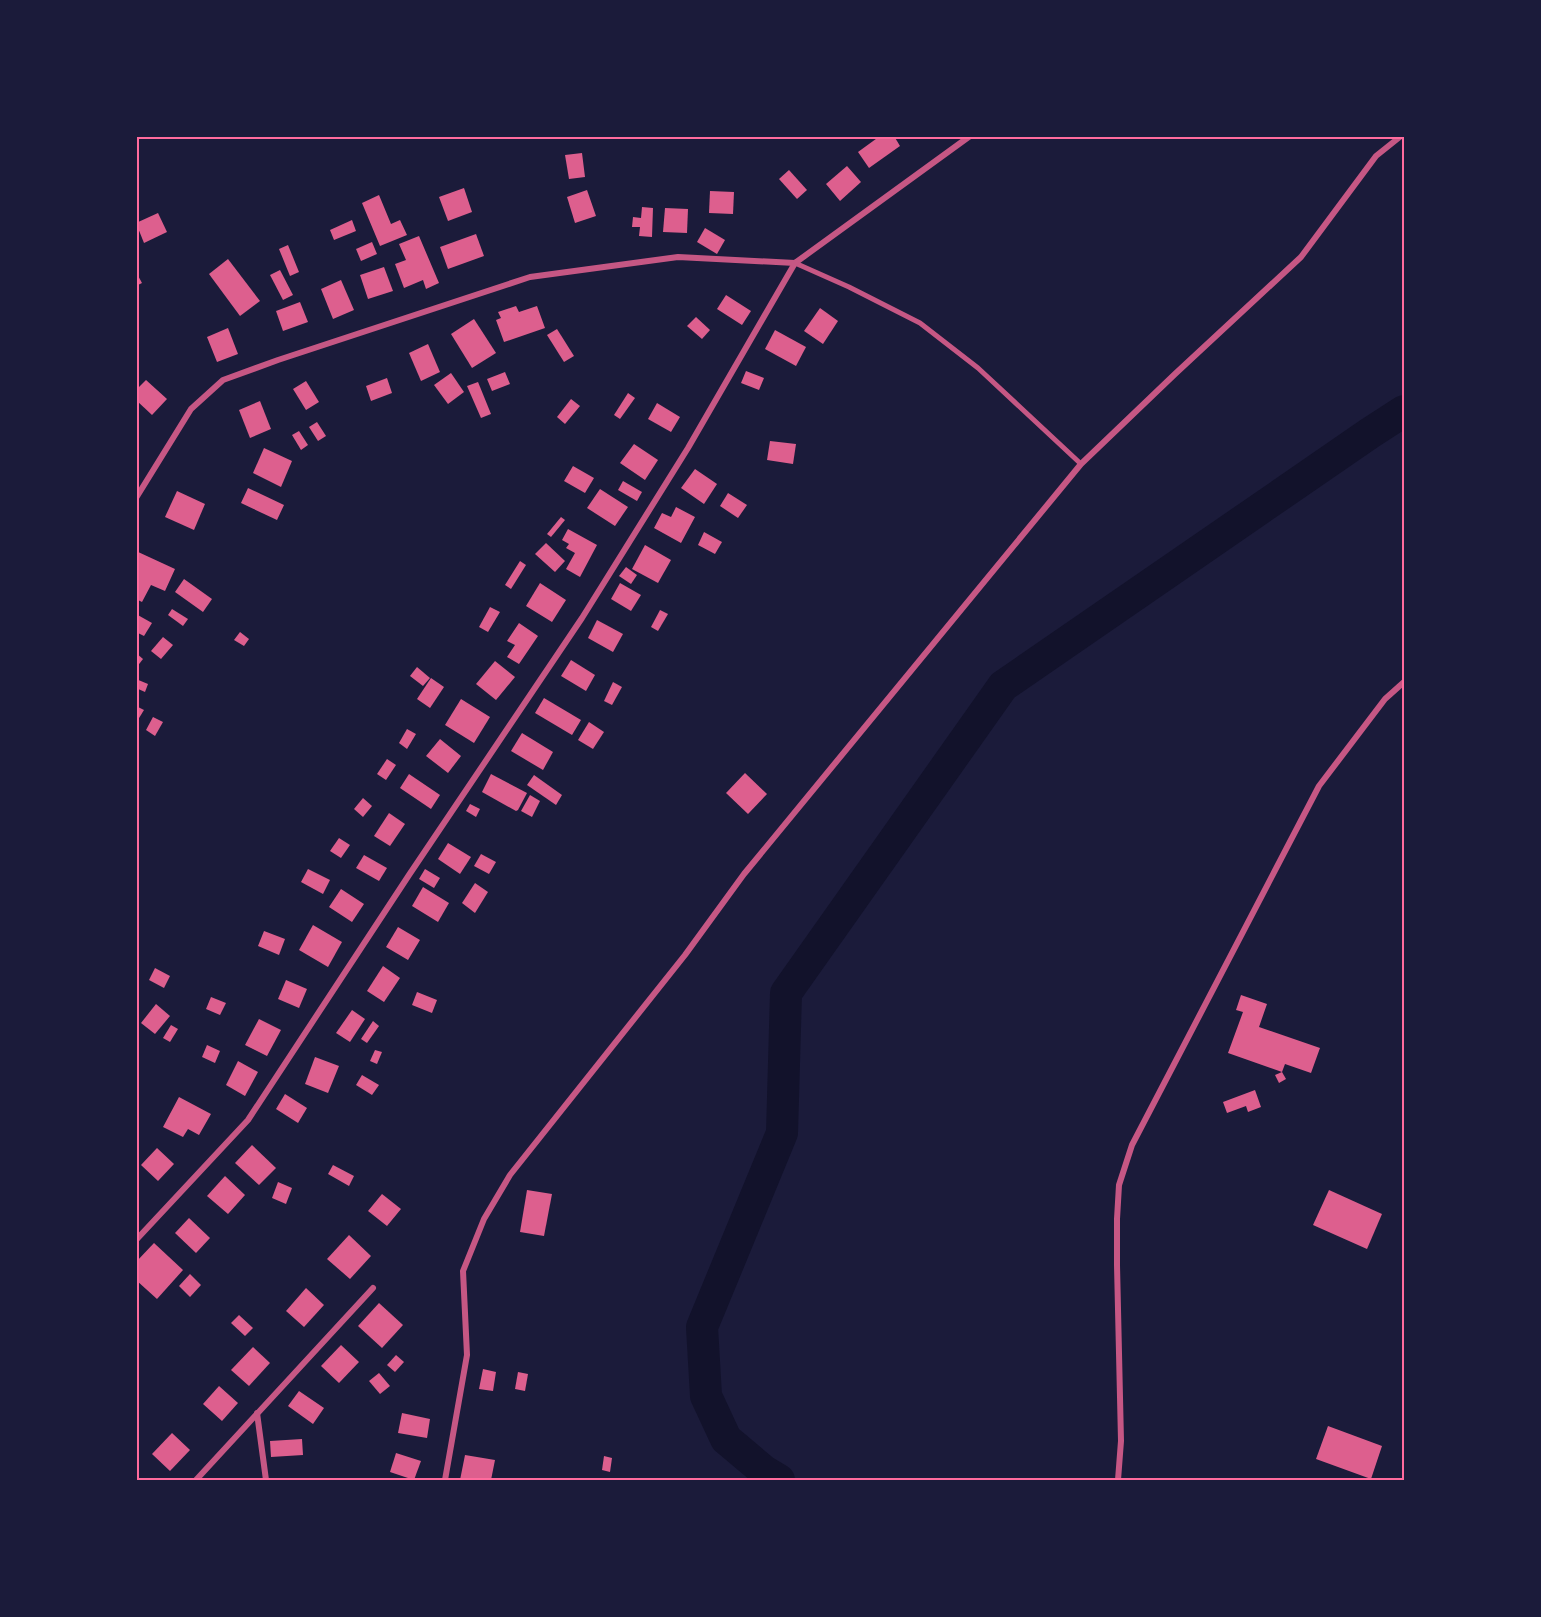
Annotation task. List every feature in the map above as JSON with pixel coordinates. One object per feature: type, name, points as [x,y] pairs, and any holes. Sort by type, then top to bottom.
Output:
[{"type":"street","points":[[136,1240],[248,1120],[582,618],[688,448],[795,263],[970,136]]},
{"type":"street","points":[[445,1480],[467,1355],[463,1271],[484,1219],[510,1175],[685,955],[744,874],[1081,464],[1301,257],[1376,156],[1401,136]]},
{"type":"street","points":[[136,498],[191,409],[223,380],[530,277],[678,257],[795,263],[920,323],[978,368],[1081,464]]},
{"type":"street","points":[[1118,1480],[1121,1442],[1117,1219],[1119,1185],[1132,1145],[1318,786],[1385,699],[1404,682]]},
{"type":"street","points":[[196,1480],[373,1288]]},
{"type":"street","points":[[257,1413],[266,1480]]},
{"type":"building","points":[[880,136],[894,136],[900,146],[869,168],[858,152]]},
{"type":"building","points":[[582,153],[585,177],[569,179],[565,155]]},
{"type":"building","points":[[847,166],[861,182],[840,201],[826,184]]},
{"type":"building","points":[[789,170],[807,190],[797,199],[779,179]]},
{"type":"building","points":[[464,188],[472,212],[448,221],[439,197]]},
{"type":"building","points":[[587,190],[596,216],[575,223],[567,197]]},
{"type":"building","points":[[710,191],[734,192],[733,214],[709,213]]},
{"type":"building","points":[[379,195],[391,224],[400,220],[407,235],[380,246],[362,203]]},
{"type":"building","points":[[642,207],[653,208],[652,237],[639,236],[640,227],[632,227],[633,217],[641,218]]},
{"type":"building","points":[[665,208],[688,209],[687,233],[663,232]]},
{"type":"building","points":[[158,213],[167,232],[144,243],[136,223]]},
{"type":"building","points":[[352,220],[356,231],[334,240],[330,230]]},
{"type":"building","points":[[705,228],[725,240],[717,254],[697,242]]},
{"type":"building","points":[[476,234],[484,256],[448,269],[440,247]]},
{"type":"building","points":[[419,236],[439,283],[426,289],[423,280],[404,288],[395,264],[406,260],[399,244]]},
{"type":"building","points":[[372,242],[377,254],[361,261],[356,249]]},
{"type":"building","points":[[288,245],[299,272],[290,276],[279,249]]},
{"type":"building","points":[[228,259],[260,301],[240,316],[209,274]]},
{"type":"building","points":[[384,267],[393,291],[368,299],[360,275]]},
{"type":"building","points":[[280,270],[293,295],[283,300],[270,275]]},
{"type":"building","points":[[136,272],[142,283],[136,286]]},
{"type":"building","points":[[341,280],[354,310],[333,319],[321,289]]},
{"type":"building","points":[[726,295],[751,311],[742,325],[717,309]]},
{"type":"building","points":[[300,302],[308,322],[283,331],[276,311]]},
{"type":"building","points":[[516,306],[519,312],[537,306],[545,328],[504,342],[496,320],[501,318],[498,312]]},
{"type":"building","points":[[820,308],[838,321],[823,344],[804,331]]},
{"type":"building","points":[[696,317],[710,330],[702,339],[687,326]]},
{"type":"building","points":[[474,319],[496,353],[472,368],[451,334]]},
{"type":"building","points":[[228,328],[238,354],[217,362],[207,337]]},
{"type":"building","points":[[557,329],[574,356],[564,362],[547,335]]},
{"type":"building","points":[[775,330],[806,347],[796,366],[765,349]]},
{"type":"building","points":[[428,344],[440,372],[421,381],[409,353]]},
{"type":"building","points":[[746,371],[764,378],[759,390],[741,383]]},
{"type":"building","points":[[505,372],[510,384],[492,391],[487,379]]},
{"type":"building","points":[[451,373],[464,392],[448,404],[434,385]]},
{"type":"building","points":[[387,378],[392,393],[371,401],[366,386]]},
{"type":"building","points":[[146,380],[167,399],[152,415],[136,400],[136,390]]},
{"type":"building","points":[[306,381],[319,402],[306,410],[293,389]]},
{"type":"building","points":[[478,382],[491,414],[481,418],[467,386]]},
{"type":"building","points":[[628,393],[635,398],[620,419],[614,415]]},
{"type":"building","points":[[571,399],[580,406],[565,424],[557,417]]},
{"type":"building","points":[[260,401],[271,429],[250,438],[239,410]]},
{"type":"building","points":[[657,403],[680,417],[671,432],[648,419]]},
{"type":"building","points":[[317,422],[326,436],[318,441],[309,427]]},
{"type":"building","points":[[299,431],[308,445],[301,450],[292,435]]},
{"type":"building","points":[[770,441],[796,444],[793,464],[767,460]]},
{"type":"building","points":[[634,444],[658,460],[645,480],[620,463]]},
{"type":"building","points":[[264,448],[292,461],[281,487],[253,473]]},
{"type":"building","points":[[573,466],[594,478],[585,493],[564,481]]},
{"type":"building","points":[[695,469],[717,484],[704,504],[681,488]]},
{"type":"building","points":[[623,481],[642,492],[637,501],[618,490]]},
{"type":"building","points":[[248,488],[284,505],[277,520],[241,503]]},
{"type":"building","points":[[600,489],[628,507],[615,526],[587,508]]},
{"type":"building","points":[[177,491],[205,504],[194,530],[165,517]]},
{"type":"building","points":[[728,493],[747,505],[738,518],[720,506]]},
{"type":"building","points":[[676,507],[695,517],[681,543],[654,528],[662,513],[671,517]]},
{"type":"building","points":[[561,517],[565,520],[551,537],[547,534]]},
{"type":"building","points":[[568,529],[597,545],[580,577],[566,569],[575,553],[566,548],[569,544],[562,540]]},
{"type":"building","points":[[704,532],[722,542],[715,554],[698,545]]},
{"type":"building","points":[[546,543],[565,561],[555,572],[535,554]]},
{"type":"building","points":[[645,545],[671,560],[658,583],[632,569]]},
{"type":"building","points":[[136,551],[175,569],[165,591],[151,585],[142,602],[136,599]]},
{"type":"building","points":[[520,561],[526,565],[511,589],[505,585]]},
{"type":"building","points":[[626,567],[637,575],[631,584],[619,576]]},
{"type":"building","points":[[184,579],[212,599],[203,612],[175,592]]},
{"type":"building","points":[[540,583],[566,600],[552,622],[526,606]]},
{"type":"building","points":[[620,583],[641,595],[631,611],[611,599]]},
{"type":"building","points":[[490,607],[500,612],[488,632],[479,627]]},
{"type":"building","points":[[172,609],[188,619],[183,626],[168,615]]},
{"type":"building","points":[[660,610],[668,614],[658,631],[651,627]]},
{"type":"building","points":[[136,614],[152,623],[144,636],[136,632]]},
{"type":"building","points":[[597,620],[623,634],[613,652],[588,638]]},
{"type":"building","points":[[519,623],[538,636],[519,664],[507,657],[515,645],[507,641]]},
{"type":"building","points":[[240,632],[249,639],[244,646],[234,640]]},
{"type":"building","points":[[163,637],[173,645],[161,659],[151,651]]},
{"type":"building","points":[[136,653],[143,659],[136,668]]},
{"type":"building","points":[[571,660],[595,675],[586,691],[561,676]]},
{"type":"building","points":[[495,661],[515,677],[496,700],[476,684]]},
{"type":"building","points":[[417,667],[430,678],[423,686],[410,676]]},
{"type":"building","points":[[431,678],[444,687],[430,708],[417,699]]},
{"type":"building","points":[[136,679],[148,684],[145,692],[136,688]]},
{"type":"building","points":[[613,682],[622,687],[612,705],[604,701]]},
{"type":"building","points":[[544,698],[581,720],[572,735],[535,713]]},
{"type":"building","points":[[461,699],[490,717],[474,743],[445,725]]},
{"type":"building","points":[[136,706],[144,710],[136,723]]},
{"type":"building","points":[[153,717],[163,722],[155,736],[146,730]]},
{"type":"building","points":[[589,722],[604,732],[593,749],[578,740]]},
{"type":"building","points":[[407,729],[416,734],[407,749],[399,743]]},
{"type":"building","points":[[522,733],[553,752],[543,770],[511,751]]},
{"type":"building","points":[[440,739],[461,756],[448,773],[426,756]]},
{"type":"building","points":[[387,759],[396,765],[386,780],[377,774]]},
{"type":"building","points":[[745,773],[767,794],[748,814],[726,793]]},
{"type":"building","points":[[409,774],[440,795],[431,809],[400,788]]},
{"type":"building","points":[[491,774],[527,793],[518,810],[482,792]]},
{"type":"building","points":[[534,775],[562,795],[556,805],[527,785]]},
{"type":"building","points":[[530,795],[540,801],[532,817],[521,811]]},
{"type":"building","points":[[363,798],[372,806],[363,817],[354,809]]},
{"type":"building","points":[[470,804],[480,809],[476,817],[466,811]]},
{"type":"building","points":[[389,813],[405,824],[390,846],[374,836]]},
{"type":"building","points":[[339,838],[350,845],[341,858],[330,851]]},
{"type":"building","points":[[448,843],[471,857],[460,874],[438,859]]},
{"type":"building","points":[[481,854],[496,862],[489,874],[474,866]]},
{"type":"building","points":[[364,855],[387,868],[379,881],[356,868]]},
{"type":"building","points":[[308,869],[330,880],[323,894],[301,882]]},
{"type":"building","points":[[425,869],[440,878],[434,888],[419,879]]},
{"type":"building","points":[[475,883],[488,892],[475,913],[462,903]]},
{"type":"building","points":[[423,887],[449,903],[438,922],[412,906]]},
{"type":"building","points":[[341,889],[364,904],[352,922],[329,907]]},
{"type":"building","points":[[313,925],[342,942],[328,967],[299,950]]},
{"type":"building","points":[[398,927],[420,940],[408,960],[386,947]]},
{"type":"building","points":[[264,931],[285,939],[279,955],[258,946]]},
{"type":"building","points":[[383,966],[400,978],[384,1002],[367,991]]},
{"type":"building","points":[[155,968],[170,976],[164,988],[149,980]]},
{"type":"building","points":[[286,980],[307,989],[299,1008],[278,999]]},
{"type":"building","points":[[417,992],[437,1000],[432,1013],[412,1005]]},
{"type":"building","points":[[1241,995],[1267,1004],[1259,1027],[1320,1048],[1311,1073],[1285,1064],[1282,1072],[1228,1053],[1243,1012],[1236,1010]]},
{"type":"building","points":[[211,997],[226,1003],[220,1015],[206,1009]]},
{"type":"building","points":[[156,1004],[170,1016],[155,1034],[141,1023]]},
{"type":"building","points":[[352,1010],[365,1019],[350,1042],[336,1033]]},
{"type":"building","points":[[259,1019],[281,1030],[267,1056],[245,1045]]},
{"type":"building","points":[[373,1021],[379,1026],[367,1043],[361,1039]]},
{"type":"building","points":[[171,1025],[178,1029],[170,1042],[163,1038]]},
{"type":"building","points":[[207,1045],[220,1051],[215,1063],[202,1057]]},
{"type":"building","points":[[375,1050],[382,1052],[377,1064],[370,1061]]},
{"type":"building","points":[[315,1057],[339,1066],[328,1093],[305,1084]]},
{"type":"building","points":[[238,1061],[258,1072],[245,1096],[226,1085]]},
{"type":"building","points":[[1282,1072],[1286,1079],[1279,1083],[1275,1075]]},
{"type":"building","points":[[362,1075],[379,1085],[372,1095],[356,1085]]},
{"type":"building","points":[[1255,1090],[1261,1107],[1248,1112],[1246,1106],[1227,1113],[1223,1102]]},
{"type":"building","points":[[285,1094],[307,1108],[298,1123],[276,1109]]},
{"type":"building","points":[[179,1097],[211,1114],[199,1135],[188,1129],[183,1137],[163,1127]]},
{"type":"building","points":[[252,1145],[276,1168],[259,1185],[235,1163]]},
{"type":"building","points":[[157,1148],[174,1164],[158,1181],[141,1165]]},
{"type":"building","points":[[333,1165],[354,1176],[349,1186],[328,1174]]},
{"type":"building","points":[[225,1176],[245,1195],[228,1214],[207,1196]]},
{"type":"building","points":[[278,1182],[292,1188],[286,1204],[272,1198]]},
{"type":"building","points":[[527,1190],[552,1194],[544,1236],[520,1232]]},
{"type":"building","points":[[1329,1190],[1382,1214],[1367,1249],[1313,1225]]},
{"type":"building","points":[[382,1194],[401,1209],[387,1226],[368,1211]]},
{"type":"building","points":[[189,1218],[210,1238],[196,1253],[175,1233]]},
{"type":"building","points":[[349,1235],[371,1256],[350,1279],[327,1259]]},
{"type":"building","points":[[154,1243],[183,1270],[157,1299],[136,1280],[136,1262]]},
{"type":"building","points":[[190,1274],[201,1285],[190,1297],[179,1286]]},
{"type":"building","points":[[306,1288],[324,1305],[304,1327],[286,1311]]},
{"type":"building","points":[[379,1303],[403,1325],[382,1348],[358,1326]]},
{"type":"building","points":[[239,1315],[253,1328],[245,1336],[231,1323]]},
{"type":"building","points":[[341,1345],[359,1362],[339,1383],[321,1366]]},
{"type":"building","points":[[253,1347],[270,1363],[249,1386],[231,1370]]},
{"type":"building","points":[[396,1355],[404,1362],[395,1372],[387,1365]]},
{"type":"building","points":[[483,1369],[496,1372],[493,1391],[479,1389]]},
{"type":"building","points":[[518,1372],[528,1374],[525,1391],[515,1389]]},
{"type":"building","points":[[379,1373],[390,1386],[380,1394],[369,1381]]},
{"type":"building","points":[[219,1386],[238,1403],[222,1421],[203,1404]]},
{"type":"building","points":[[299,1391],[324,1408],[313,1424],[288,1406]]},
{"type":"building","points":[[402,1413],[430,1419],[427,1438],[398,1433]]},
{"type":"building","points":[[1328,1426],[1382,1446],[1371,1479],[1316,1459]]},
{"type":"building","points":[[172,1433],[190,1450],[170,1471],[152,1454]]},
{"type":"building","points":[[302,1439],[303,1455],[271,1457],[270,1441]]},
{"type":"building","points":[[396,1453],[421,1461],[414,1480],[390,1472]]},
{"type":"building","points":[[465,1455],[495,1460],[491,1480],[471,1478],[460,1480]]},
{"type":"building","points":[[604,1456],[612,1458],[610,1472],[602,1470]]},
{"type":"waterway","points":[[779,1480],[764,1471],[726,1439],[706,1396],[702,1327],[782,1133],[786,993],[1003,686],[1404,411]]}]
